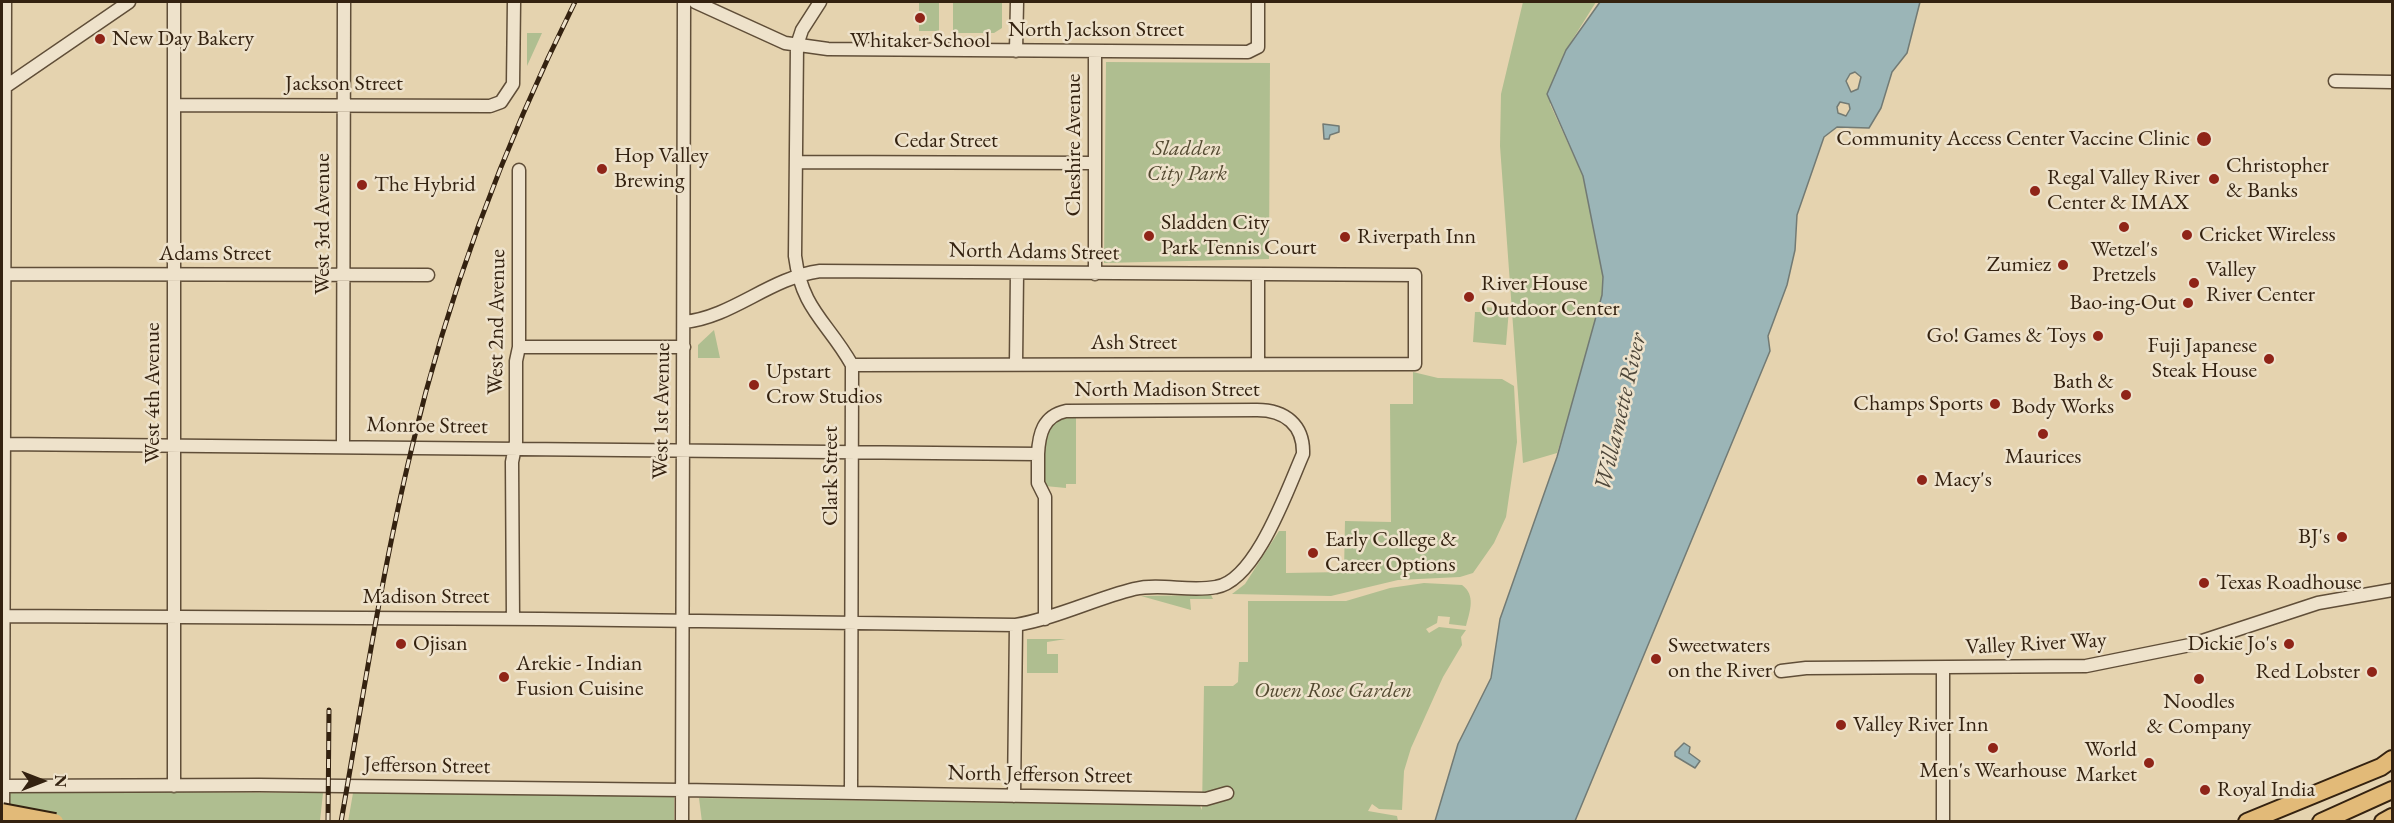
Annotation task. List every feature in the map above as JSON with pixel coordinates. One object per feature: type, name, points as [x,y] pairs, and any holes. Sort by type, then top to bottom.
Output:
[{"type":"highway","points":[[2247,822],[2381,767],[2392,759]]},
{"type":"highway","points":[[2322,822],[2392,790]]},
{"type":"highway","points":[[2322,822],[2392,797]]},
{"type":"highway","points":[[2,812],[55,822]]},
{"type":"highway","points":[[2383,822],[2392,820]]},
{"type":"street","points":[[3,822],[5,2]]},
{"type":"street","points":[[3,88],[129,2]]},
{"type":"street","name":"West 4th Avenue","points":[[174,2],[174,786]]},
{"type":"street","name":"West 3rd Avenue","points":[[342,446],[345,2]]},
{"type":"street","name":"Jackson Street","points":[[175,105],[490,106],[501,102],[509,95],[515,72],[514,2]]},
{"type":"street","name":"West 1st Avenue","points":[[682,822],[684,2]]},
{"type":"street","name":"North Jackson Street","points":[[694,2],[785,43],[797,45],[832,49],[1016,51],[1255,50],[1258,43],[1258,2]]},
{"type":"street","points":[[820,2],[802,30],[797,45],[795,256],[797,274],[808,305],[837,340],[852,365]]},
{"type":"street","points":[[1016,51],[1017,2]]},
{"type":"street","name":"Cheshire Avenue","points":[[1095,51],[1095,274]]},
{"type":"street","points":[[2335,81],[2392,82]]},
{"type":"street","name":"Cedar Street","points":[[796,162],[1095,162]]},
{"type":"street","name":"West 2nd Avenue","points":[[513,619],[514,448],[519,347],[519,170]]},
{"type":"street","name":"North Adams Street","points":[[797,274],[820,271],[1415,275],[1415,364]]},
{"type":"street","points":[[1016,364],[1017,273]]},
{"type":"street","name":"Adams Street","points":[[3,274],[428,275]]},
{"type":"street","points":[[684,322],[709,318],[797,274]]},
{"type":"street","points":[[1258,275],[1258,364]]},
{"type":"street","points":[[519,347],[684,347]]},
{"type":"street","name":"Ash Street","points":[[852,365],[1415,364]]},
{"type":"street","name":"Clark Street","points":[[851,793],[852,365]]},
{"type":"street","name":"North Madison Street","points":[[851,623],[1016,625],[1045,619],[1134,589],[1208,588],[1229,583],[1247,564],[1269,530],[1303,454],[1304,444],[1301,432],[1295,424],[1283,414],[1269,410],[1070,410],[1055,414],[1047,421],[1039,437],[1038,454]]},
{"type":"street","name":"Monroe Street","points":[[4,444],[1038,454]]},
{"type":"street","points":[[1038,454],[1038,483],[1044,497],[1045,619]]},
{"type":"street","name":"Valley River Way","points":[[1781,671],[1806,668],[2070,668],[2137,658],[2190,645],[2318,603],[2392,590]]},
{"type":"street","name":"Madison Street","points":[[3,616],[851,623]]},
{"type":"street","points":[[1014,796],[1016,625]]},
{"type":"street","points":[[1943,668],[1943,822]]},
{"type":"street","name":"Jefferson Street","points":[[3,786],[851,793]]},
{"type":"street","name":"North Jefferson Street","points":[[851,793],[1206,799],[1227,793]]},
{"type":"green space","points":[[919,2],[939,2],[939,31],[919,31]]},
{"type":"green space","points":[[953,2],[1002,2],[1002,28],[994,33],[953,33]]},
{"type":"green space","points":[[1523,2],[1596,2],[1566,50],[1550,104],[1583,176],[1603,277],[1601,314],[1557,453],[1523,463],[1500,146],[1501,94]]},
{"type":"green space","points":[[527,33],[542,33],[527,66]]},
{"type":"green space","name":"Sladden City Park","points":[[1106,62],[1270,63],[1269,259],[1104,263]]},
{"type":"green space","points":[[1484,307],[1509,309],[1506,345],[1473,342],[1475,312],[1483,312]]},
{"type":"green space","points":[[714,330],[720,358],[698,358],[698,345]]},
{"type":"green space","points":[[1413,372],[1438,378],[1502,379],[1514,386],[1517,442],[1506,517],[1494,543],[1473,573],[1460,577],[1398,580],[1331,596],[1232,594],[1245,584],[1279,531],[1286,531],[1286,573],[1344,572],[1345,521],[1391,522],[1390,404],[1413,404]]},
{"type":"green space","points":[[1076,417],[1076,484],[1066,484],[1066,488],[1045,486],[1045,434],[1054,421]]},
{"type":"green space","name":"Owen Rose Garden","points":[[1424,583],[1462,585],[1469,594],[1470,609],[1466,626],[1449,624],[1450,617],[1438,616],[1437,623],[1426,629],[1429,633],[1439,627],[1466,630],[1461,637],[1462,645],[1443,677],[1411,748],[1404,771],[1402,810],[1379,809],[1372,804],[1368,811],[1397,816],[1398,821],[702,822],[699,798],[1200,806],[1202,810],[1204,686],[1233,686],[1238,682],[1239,662],[1248,662],[1248,601],[1346,601],[1390,588]]},
{"type":"green space","points":[[1211,595],[1213,599],[1190,599],[1191,610],[1141,596]]},
{"type":"green space","points":[[1027,639],[1066,639],[1047,642],[1047,654],[1058,654],[1058,673],[1027,673]]},
{"type":"green space","points":[[2,791],[323,793],[320,821],[2,822]]},
{"type":"green space","points":[[353,793],[674,795],[674,821],[348,822]]},
{"type":"water","name":"Willamette River","points":[[1600,2],[1920,2],[1907,53],[1892,72],[1881,108],[1869,128],[1837,127],[1824,137],[1797,215],[1795,250],[1787,285],[1768,336],[1770,351],[1575,821],[1435,821],[1458,744],[1491,678],[1500,619],[1557,457],[1602,295],[1603,277],[1583,176],[1547,94],[1566,50]],"holes":[[[1855,72],[1861,77],[1858,89],[1851,92],[1846,81],[1850,74]],[[1840,102],[1849,104],[1850,109],[1846,116],[1838,113],[1837,107]]]},
{"type":"water","points":[[1323,124],[1339,126],[1339,132],[1330,135],[1329,139],[1324,139]]},
{"type":"water","points":[[1684,743],[1690,747],[1689,753],[1700,761],[1695,768],[1675,756],[1675,752]]},
{"type":"railway","points":[[341,822],[391,540],[426,390],[461,276],[502,164],[549,55],[575,2]]},
{"type":"railway","points":[[328,822],[329,710]]},
{"type":"place","name":"Whitaker School","points":[[920,18]]},
{"type":"place","name":"New Day Bakery","points":[[100,39]]},
{"type":"place","name":"Community Access Center Vaccine Clinic","points":[[2204,139]]},
{"type":"place","name":"Hop Valley Brewing","points":[[602,169]]},
{"type":"place","name":"Christopher & Banks","points":[[2214,179]]},
{"type":"place","name":"The Hybrid","points":[[362,185]]},
{"type":"place","name":"Regal Valley River Center & IMAX","points":[[2035,191]]},
{"type":"place","name":"Wetzel's Pretzels","points":[[2124,227]]},
{"type":"place","name":"Cricket Wireless","points":[[2187,235]]},
{"type":"place","name":"Sladden City Park Tennis Court","points":[[1149,236]]},
{"type":"place","name":"Riverpath Inn","points":[[1345,237]]},
{"type":"place","name":"Zumiez","points":[[2063,265]]},
{"type":"place","name":"Valley River Center","points":[[2194,283]]},
{"type":"place","name":"River House Outdoor Center","points":[[1469,297]]},
{"type":"place","name":"Bao-ing-Out","points":[[2188,303]]},
{"type":"place","name":"Go! Games & Toys","points":[[2098,336]]},
{"type":"place","name":"Fuji Japanese Steak House","points":[[2269,359]]},
{"type":"place","name":"Upstart Crow Studios","points":[[754,385]]},
{"type":"place","name":"Bath & Body Works","points":[[2126,395]]},
{"type":"place","name":"Champs Sports","points":[[1995,404]]},
{"type":"place","name":"Maurices","points":[[2043,434]]},
{"type":"place","name":"Macy's","points":[[1922,480]]},
{"type":"place","name":"BJ's","points":[[2342,537]]},
{"type":"place","name":"Early College & Career Options","points":[[1313,553]]},
{"type":"place","name":"Texas Roadhouse","points":[[2204,583]]},
{"type":"place","name":"Ojisan","points":[[401,644]]},
{"type":"place","name":"Dickie Jo's","points":[[2289,644]]},
{"type":"place","name":"Sweetwaters on the River","points":[[1656,659]]},
{"type":"place","name":"Red Lobster","points":[[2372,672]]},
{"type":"place","name":"Arekie - Indian Fusion Cuisine","points":[[504,677]]},
{"type":"place","name":"Noodles & Company","points":[[2199,679]]},
{"type":"place","name":"Valley River Inn","points":[[1841,725]]},
{"type":"place","name":"Men's Wearhouse","points":[[1993,748]]},
{"type":"place","name":"World Market","points":[[2149,763]]},
{"type":"place","name":"Royal India","points":[[2205,790]]}]
